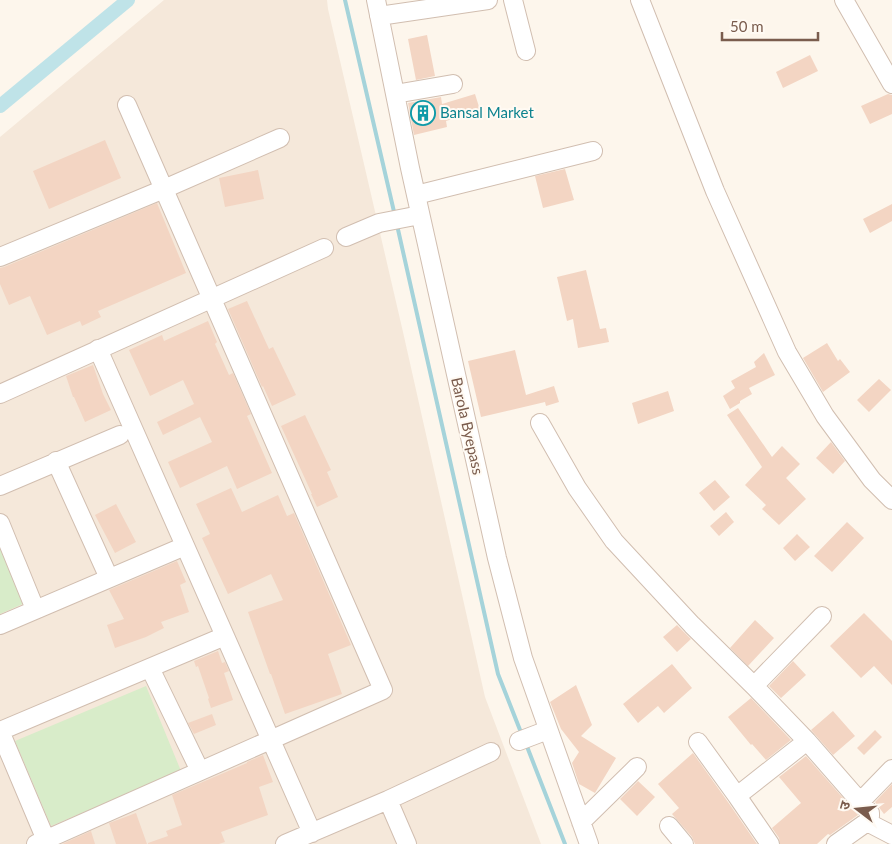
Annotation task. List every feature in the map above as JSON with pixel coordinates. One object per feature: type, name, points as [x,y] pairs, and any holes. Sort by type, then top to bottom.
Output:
[{"type":"street","points":[[378,8],[488,0]]},
{"type":"street","points":[[513,0],[526,52]]},
{"type":"street","points":[[640,0],[715,191],[788,352],[825,416],[872,480],[892,500]]},
{"type":"street","points":[[844,0],[892,84]]},
{"type":"street","name":"Barola Byepass","points":[[378,8],[416,195],[415,216],[497,558],[523,658],[589,844]]},
{"type":"street","points":[[395,94],[453,84]]},
{"type":"street","points":[[127,105],[383,690],[41,842],[0,731],[225,636]]},
{"type":"street","points":[[0,257],[164,189],[280,138]]},
{"type":"street","points":[[416,195],[593,151]]},
{"type":"street","points":[[346,238],[378,223],[415,216]]},
{"type":"street","points":[[0,394],[324,248]]},
{"type":"street","points":[[98,350],[312,832]]},
{"type":"street","points":[[540,423],[577,488],[614,541],[692,626],[807,741],[870,813],[867,822],[836,844]]},
{"type":"street","points":[[0,486],[120,434]]},
{"type":"street","points":[[56,462],[109,578]]},
{"type":"street","points":[[0,524],[36,609]]},
{"type":"street","points":[[0,625],[185,546]]},
{"type":"street","points":[[754,686],[822,616]]},
{"type":"street","points":[[150,668],[200,771]]},
{"type":"street","points":[[519,741],[548,730]]},
{"type":"street","points":[[737,796],[807,741]]},
{"type":"street","points":[[698,742],[770,844]]},
{"type":"street","points":[[285,844],[388,800],[491,752]]},
{"type":"street","points":[[581,822],[637,767]]},
{"type":"street","points":[[861,801],[892,769]]},
{"type":"street","points":[[388,800],[406,844]]},
{"type":"street","points":[[867,822],[892,835]]},
{"type":"street","points":[[669,826],[684,844]]},
{"type":"shaded area","points":[[164,0],[327,0],[485,697],[541,844],[0,844],[0,137]]},
{"type":"green space","points":[[0,544],[25,603],[0,614]]},
{"type":"green space","points":[[146,686],[181,771],[51,826],[15,741]]},
{"type":"building","points":[[427,35],[435,76],[416,80],[408,39]]},
{"type":"building","points":[[810,55],[818,71],[783,88],[776,72]]},
{"type":"building","name":"Bansal Market","points":[[475,94],[480,110],[446,121],[447,127],[414,135],[408,103],[441,97],[442,104]]},
{"type":"building","points":[[888,94],[892,95],[892,114],[870,124],[861,106]]},
{"type":"building","points":[[105,140],[121,178],[49,209],[33,171]]},
{"type":"building","points":[[565,169],[574,200],[543,208],[535,176]]},
{"type":"building","points":[[258,170],[264,199],[225,207],[219,178]]},
{"type":"building","points":[[157,203],[186,273],[98,311],[101,317],[82,326],[80,321],[47,335],[30,296],[9,305],[0,284],[0,268]]},
{"type":"building","points":[[892,204],[892,221],[870,233],[863,219]]},
{"type":"building","points":[[586,270],[600,329],[606,328],[609,342],[578,348],[573,319],[567,321],[557,277]]},
{"type":"building","points":[[247,301],[269,349],[273,347],[296,395],[272,406],[228,309]]},
{"type":"building","points":[[208,321],[217,342],[215,344],[229,375],[233,373],[251,414],[247,416],[272,473],[237,489],[227,466],[180,488],[168,462],[212,442],[200,417],[163,435],[157,422],[194,404],[183,380],[150,396],[129,350],[162,335],[164,341]]},
{"type":"building","points":[[827,343],[838,361],[840,359],[850,372],[823,392],[803,358]]},
{"type":"building","points":[[515,350],[526,395],[554,386],[559,402],[546,406],[545,402],[481,417],[468,361]]},
{"type":"building","points":[[764,353],[775,375],[749,388],[752,394],[730,409],[723,396],[735,388],[731,381],[756,367],[754,362]]},
{"type":"building","points":[[93,365],[111,410],[85,422],[73,397],[66,376]]},
{"type":"building","points":[[879,379],[891,390],[869,412],[857,400]]},
{"type":"building","points":[[668,391],[674,411],[638,424],[632,403]]},
{"type":"building","points":[[738,408],[772,457],[782,446],[800,464],[786,478],[806,499],[779,525],[762,509],[766,505],[745,485],[762,467],[727,415]]},
{"type":"building","points":[[305,415],[331,470],[327,472],[338,497],[317,507],[281,426]]},
{"type":"building","points":[[831,442],[845,461],[833,474],[816,458]]},
{"type":"building","points":[[715,480],[730,497],[714,511],[699,493]]},
{"type":"building","points":[[231,488],[242,512],[278,495],[287,516],[294,513],[351,645],[328,654],[342,694],[285,714],[248,612],[283,600],[271,574],[228,594],[202,538],[210,534],[196,504]]},
{"type":"building","points":[[116,504],[136,542],[115,553],[95,515]]},
{"type":"building","points":[[726,512],[734,522],[719,536],[710,526]]},
{"type":"building","points":[[847,522],[864,538],[832,572],[814,556]]},
{"type":"building","points":[[797,534],[810,547],[795,561],[783,548]]},
{"type":"building","points":[[177,561],[186,582],[180,585],[189,612],[161,622],[164,628],[146,637],[115,648],[107,625],[124,619],[109,590]]},
{"type":"building","points":[[864,613],[892,641],[892,685],[874,666],[861,678],[830,646]]},
{"type":"building","points":[[755,620],[774,638],[748,666],[730,648]]},
{"type":"building","points":[[677,625],[691,639],[677,652],[663,637]]},
{"type":"building","points":[[218,651],[222,663],[225,662],[229,671],[224,673],[233,700],[211,708],[198,666],[196,667],[194,661]]},
{"type":"building","points":[[793,661],[806,675],[781,698],[769,686]]},
{"type":"building","points":[[672,664],[692,688],[664,713],[658,706],[638,723],[623,704]]},
{"type":"building","points":[[576,685],[592,725],[581,736],[616,758],[595,793],[579,784],[572,763],[579,752],[561,729],[550,702]]},
{"type":"building","points":[[751,698],[791,740],[766,760],[728,717]]},
{"type":"building","points":[[833,711],[855,736],[833,755],[811,730]]},
{"type":"building","points":[[212,714],[216,725],[194,734],[188,723]]},
{"type":"building","points":[[875,730],[882,737],[864,755],[857,748]]},
{"type":"building","points":[[693,753],[757,844],[695,844],[692,837],[672,814],[679,808],[658,784]]},
{"type":"building","points":[[263,755],[273,782],[259,787],[268,815],[221,832],[225,842],[219,844],[148,844],[168,836],[166,831],[182,825],[172,795]]},
{"type":"building","points":[[806,756],[858,815],[830,835],[828,834],[817,844],[780,844],[779,838],[772,828],[801,803],[779,777]]},
{"type":"building","points":[[638,781],[655,797],[637,816],[620,799]]},
{"type":"building","points":[[892,784],[892,807],[884,814],[875,802]]},
{"type":"building","points":[[136,813],[147,844],[116,844],[109,823]]},
{"type":"building","points":[[91,831],[95,844],[62,844]]},
{"type":"waterway","points":[[0,106],[128,0]]},
{"type":"waterway","points":[[345,0],[395,216]]},
{"type":"waterway","points":[[397,225],[498,674],[522,735]]},
{"type":"waterway","points":[[526,744],[565,844]]},
{"type":"place","name":"Bansal Market","points":[[423,113]]}]
